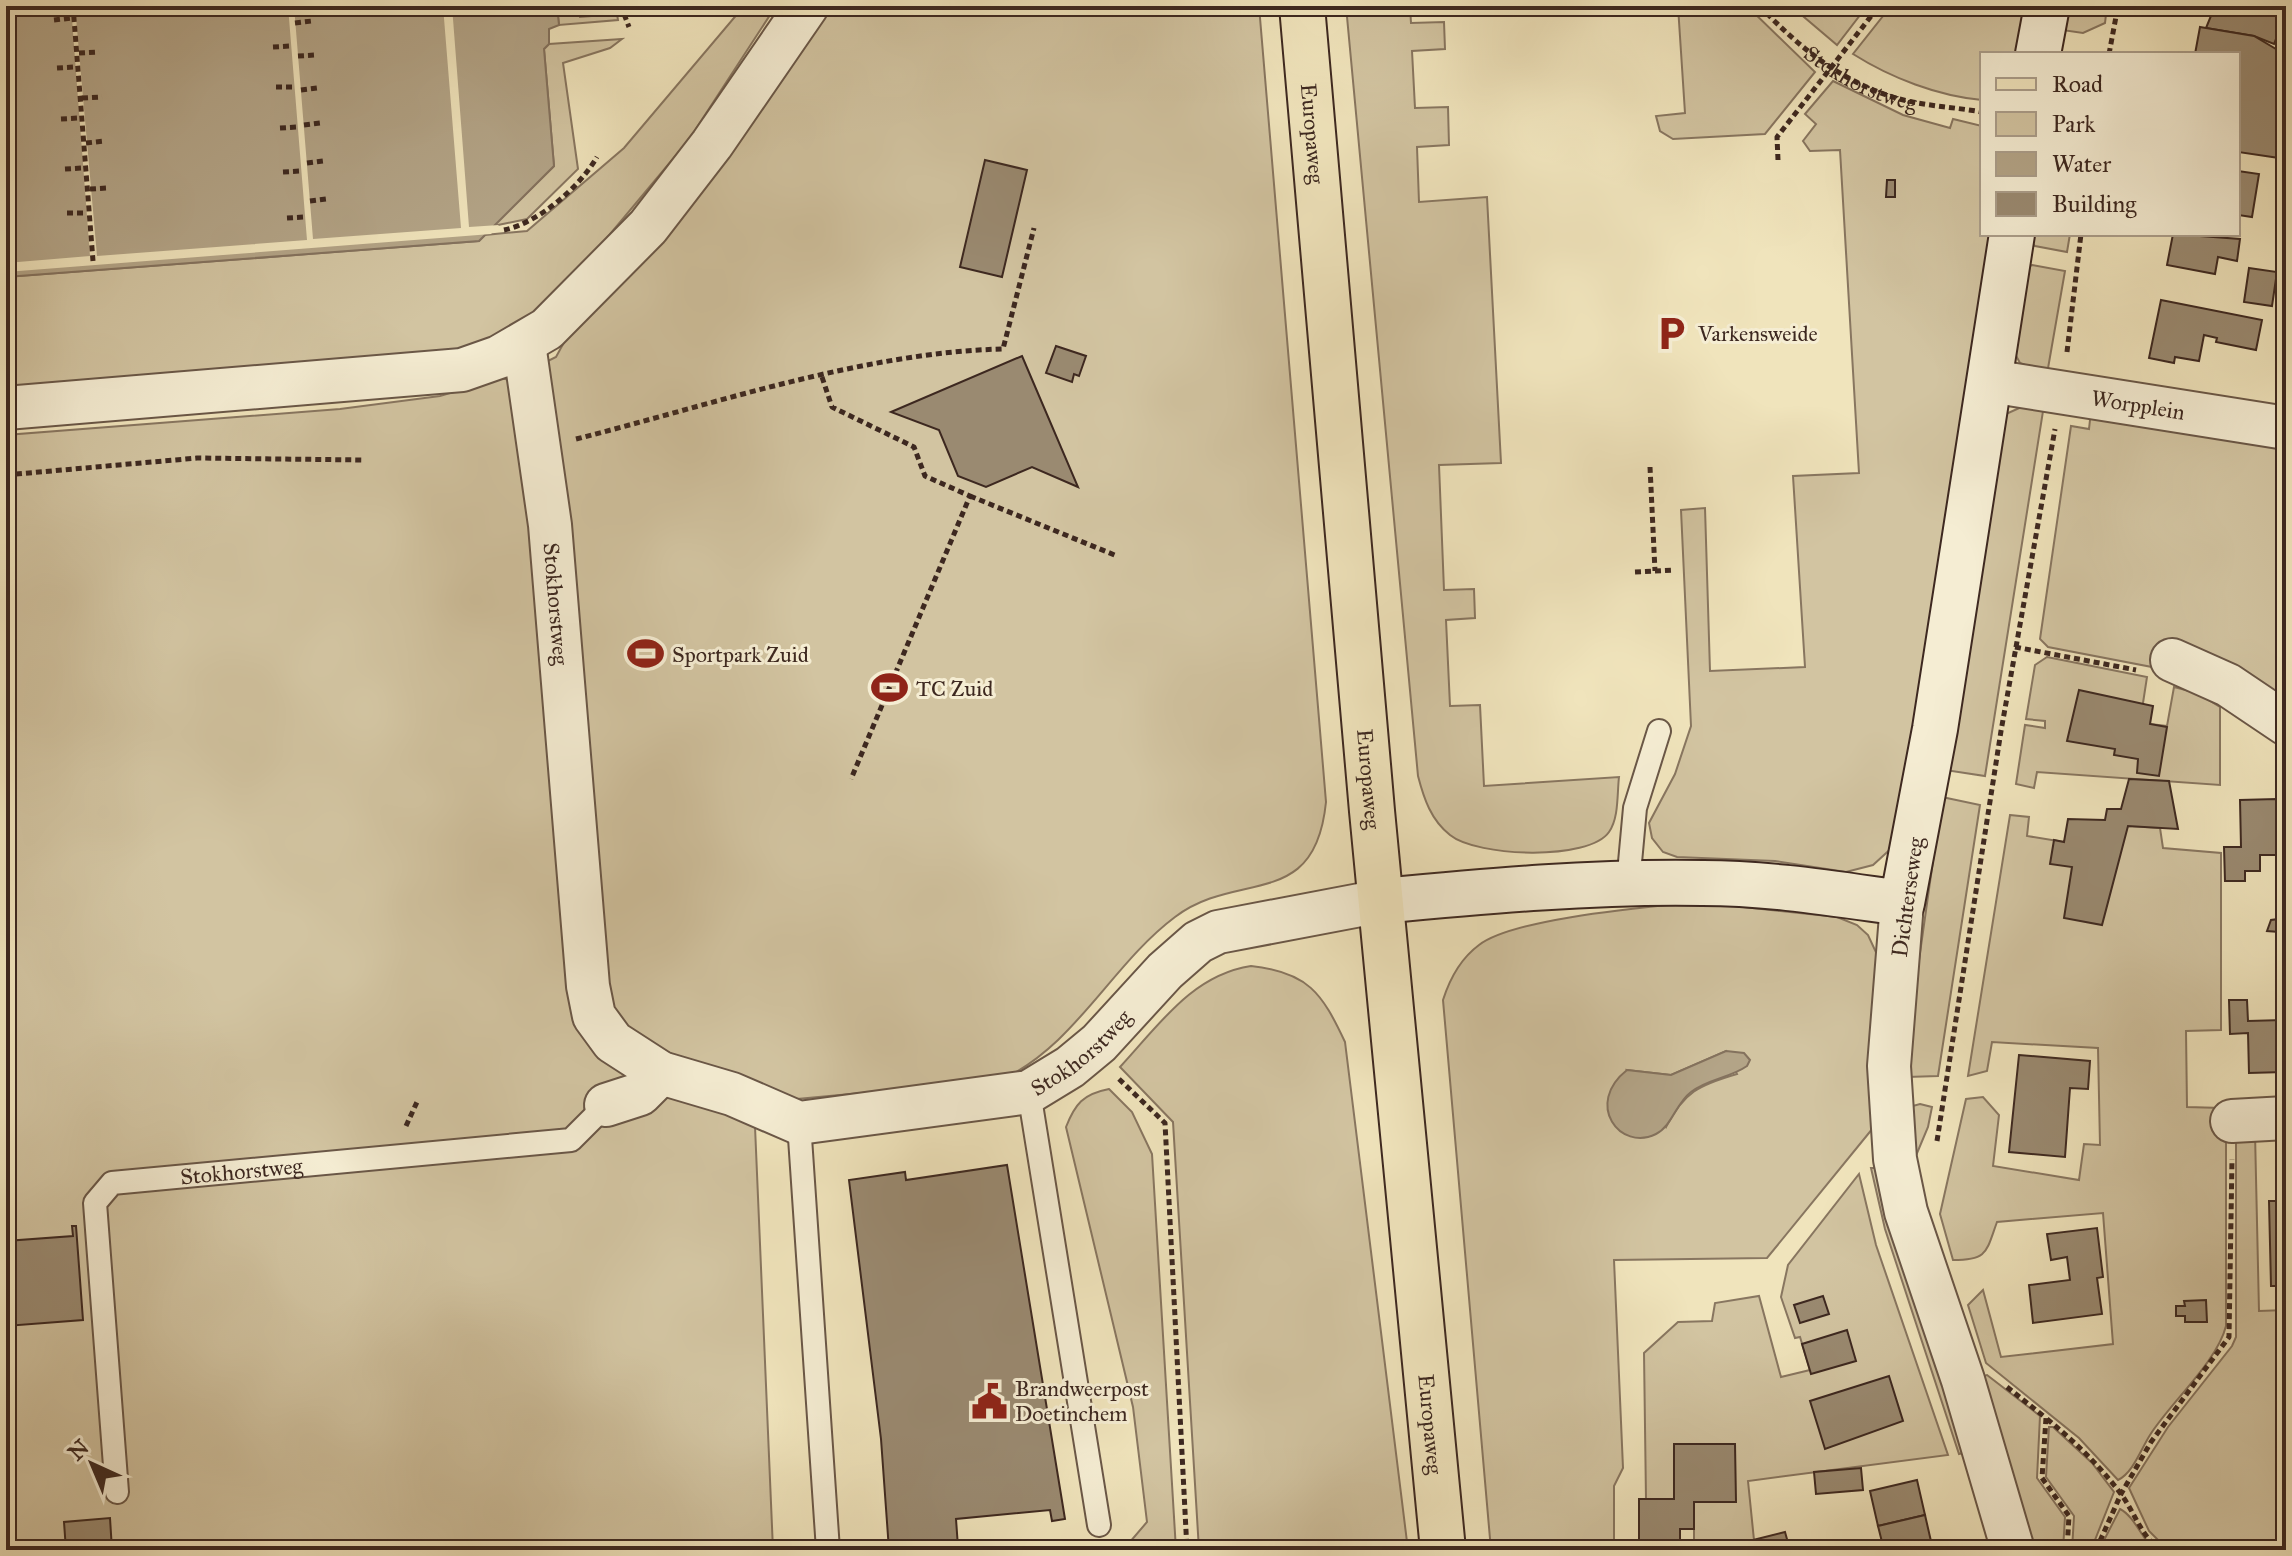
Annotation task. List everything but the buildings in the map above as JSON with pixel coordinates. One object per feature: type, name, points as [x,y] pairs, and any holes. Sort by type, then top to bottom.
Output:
[{"type":"main road","name":"Europaweg","points":[[1302,6],[1381,901],[1443,1550]]},
{"type":"street","points":[[6,408],[462,370],[524,344],[547,329],[648,227],[712,144],[807,6]]},
{"type":"street","points":[[2038,52],[2047,6]]},
{"type":"street","name":"Dichterseweg","points":[[2012,236],[1926,783],[1902,903],[1889,1066],[1895,1159],[1906,1212],[1963,1380],[2013,1550]]},
{"type":"street","name":"Stokhorstweg","points":[[524,344],[550,525],[588,986],[594,1016],[613,1042],[661,1073],[732,1094],[799,1123],[1029,1092],[1084,1055],[1165,971],[1198,942],[1218,932],[1381,901]]},
{"type":"street","name":"Worpplein","points":[[1990,381],[2286,428]]},
{"type":"street","points":[[2172,660],[2228,685],[2286,724]]},
{"type":"street","points":[[1381,901],[1628,884],[1736,885],[1902,903]]},
{"type":"street","name":"Stokhorstweg","points":[[606,1105],[640,1094],[661,1073]]},
{"type":"street","points":[[2232,1121],[2286,1118]]},
{"type":"lane","points":[[1628,884],[1635,808],[1659,731]]},
{"type":"lane","points":[[1029,1092],[1099,1525]]},
{"type":"lane","name":"Stokhorstweg","points":[[117,1492],[95,1203],[112,1183],[571,1140],[606,1105]]},
{"type":"lane","points":[[799,1123],[828,1550]]},
{"type":"path","points":[[270,7],[288,6]]},
{"type":"path","points":[[583,6],[583,9],[621,6],[629,27]]},
{"type":"path","name":"Stokhorstweg","points":[[1760,6],[1829,68],[1863,87],[1899,99],[1980,112]]},
{"type":"path","points":[[1778,160],[1777,137],[1879,6]]},
{"type":"path","points":[[2109,52],[2118,6]]},
{"type":"path","points":[[93,261],[74,7],[97,7]]},
{"type":"path","points":[[54,20],[72,18]]},
{"type":"path","points":[[295,23],[312,21]]},
{"type":"path","points":[[273,47],[291,46]]},
{"type":"path","points":[[79,53],[99,52]]},
{"type":"path","points":[[298,56],[315,55]]},
{"type":"path","points":[[57,68],[75,67]]},
{"type":"path","points":[[276,87],[317,88]]},
{"type":"path","points":[[82,98],[102,97]]},
{"type":"path","points":[[61,119],[79,118]]},
{"type":"path","points":[[280,128],[320,123]]},
{"type":"path","points":[[86,143],[105,141]]},
{"type":"path","points":[[504,230],[526,225],[589,171],[597,157]]},
{"type":"path","points":[[307,163],[323,161]]},
{"type":"path","points":[[65,169],[83,168]]},
{"type":"path","points":[[283,172],[301,171]]},
{"type":"path","points":[[90,189],[108,188]]},
{"type":"path","points":[[310,201],[326,199]]},
{"type":"path","points":[[67,213],[87,213]]},
{"type":"path","points":[[287,218],[305,217]]},
{"type":"path","points":[[539,444],[573,440],[822,377],[966,350],[1003,349],[1034,228]]},
{"type":"path","points":[[1936,1145],[2015,647],[2062,393],[2081,236]]},
{"type":"path","points":[[822,377],[832,407],[914,447],[925,476],[1117,556]]},
{"type":"path","points":[[6,475],[197,458],[364,460]]},
{"type":"path","points":[[1650,467],[1655,571]]},
{"type":"path","points":[[851,779],[970,496]]},
{"type":"path","points":[[1635,572],[1674,570]]},
{"type":"path","points":[[2015,647],[2151,673],[2172,660]]},
{"type":"path","points":[[1084,1055],[1121,1080],[1165,1123],[1187,1550]]},
{"type":"path","points":[[2096,1550],[2121,1494],[2151,1442],[2229,1337],[2232,1121]]},
{"type":"path","points":[[2002,1382],[2085,1450],[2160,1550]]},
{"type":"path","points":[[2046,1418],[2042,1478],[2069,1516],[2067,1550]]},
{"type":"green space","points":[[557,6],[578,6],[580,17],[617,14],[618,20],[559,25]]},
{"type":"green space","points":[[744,6],[767,6],[770,15],[688,141],[606,239],[513,334],[461,352],[6,389],[6,277],[479,241],[485,235],[527,231],[624,148]]},
{"type":"green space","name":"Sportpark Zuid","points":[[828,6],[1259,6],[1326,802],[1319,837],[1307,860],[1290,874],[1270,883],[1224,894],[1199,903],[1175,917],[1131,958],[1051,1047],[1001,1080],[754,1103],[773,1550],[6,1550],[6,435],[340,409],[440,396],[500,378],[510,380],[556,357],[568,335],[757,107]]},
{"type":"green space","points":[[1346,6],[1410,6],[1411,23],[1444,22],[1445,49],[1412,51],[1415,108],[1448,107],[1449,145],[1417,147],[1419,202],[1487,197],[1501,463],[1439,465],[1444,590],[1474,589],[1475,618],[1446,620],[1450,706],[1480,705],[1484,786],[1619,777],[1616,813],[1609,832],[1598,841],[1580,848],[1532,853],[1483,848],[1464,842],[1450,835],[1438,823],[1420,785]]},
{"type":"green space","points":[[1678,6],[1747,6],[1815,72],[1765,134],[1673,139],[1660,131],[1656,116],[1685,113]]},
{"type":"green space","points":[[1791,6],[1867,6],[1837,45]]},
{"type":"green space","points":[[1891,6],[2029,6],[2022,52],[1980,52],[1980,100],[1915,84],[1853,54]]},
{"type":"green space","points":[[2065,6],[2107,6],[2105,23],[2083,33],[2062,30]]},
{"type":"green space","points":[[622,39],[610,48],[563,63],[578,169],[527,219],[493,226],[554,166],[544,49],[549,44]]},
{"type":"green space","points":[[1833,81],[1903,115],[1950,128],[1953,119],[1980,126],[1980,236],[1993,236],[1895,845],[1873,865],[1846,872],[1775,861],[1677,857],[1663,852],[1652,838],[1649,823],[1675,774],[1691,726],[1681,510],[1705,508],[1710,671],[1805,667],[1793,476],[1859,473],[1840,150],[1810,151],[1803,141],[1816,124],[1805,114]]},
{"type":"green space","points":[[2029,236],[2070,236],[2067,252],[2035,246]]},
{"type":"green space","points":[[2032,265],[2065,271],[2047,374],[2020,363],[2014,352],[2025,268]]},
{"type":"green space","points":[[2028,404],[2044,405],[1985,776],[1945,770],[2006,414]]},
{"type":"green space","points":[[2091,411],[2286,441],[2286,706],[2156,648],[2152,667],[2048,647],[2040,639],[2071,426],[2089,429]]},
{"type":"green space","points":[[2047,657],[2147,677],[2143,703],[2150,724],[2167,726],[2174,687],[2197,693],[2220,707],[2220,785],[2037,772],[2034,788],[2016,784],[2025,725],[2045,728],[2045,721],[2026,719],[2035,665]]},
{"type":"green space","points":[[1942,797],[1980,805],[1938,1076],[1907,1077],[1909,1031]]},
{"type":"green space","points":[[2010,815],[2029,817],[2027,836],[2064,842],[2128,826],[2160,828],[2163,848],[2221,853],[2221,1030],[2186,1031],[2187,1107],[2222,1108],[2226,1133],[2226,1326],[2204,1368],[2159,1422],[2132,1466],[2118,1480],[2079,1438],[1986,1363],[1968,1305],[1983,1290],[2001,1357],[2113,1344],[2103,1213],[1997,1222],[1984,1252],[1973,1258],[1953,1260],[1940,1214],[1966,1099],[1983,1097],[1999,1115],[1993,1166],[2079,1180],[2084,1144],[2100,1145],[2098,1048],[1992,1042],[1987,1071],[1968,1076]]},
{"type":"green space","points":[[1697,902],[1837,917],[1857,925],[1868,935],[1881,963],[1873,1128],[1767,1258],[1614,1260],[1623,1468],[1614,1486],[1614,1550],[1491,1550],[1443,1000],[1452,977],[1466,956],[1496,936],[1551,921]],"holes":[[[1726,1051],[1737,1074],[1694,1092],[1679,1106],[1666,1127],[1627,1070],[1671,1075]]]},
{"type":"green space","points":[[1251,966],[1286,974],[1311,988],[1329,1010],[1345,1042],[1408,1550],[1199,1550],[1173,1122],[1120,1067],[1163,1019],[1194,991],[1230,971]]},
{"type":"green space","points":[[1109,1089],[1132,1112],[1152,1154],[1176,1550],[1123,1550],[1147,1522],[1133,1407],[1066,1127],[1081,1101]]},
{"type":"green space","points":[[1920,1104],[1932,1107],[1928,1127],[1915,1158],[1909,1107]]},
{"type":"green space","points":[[2236,1133],[2255,1133],[2259,1311],[2286,1310],[2286,1543],[2254,1543],[2254,1550],[2168,1550],[2149,1531],[2129,1488],[2168,1427],[2236,1337]]},
{"type":"green space","points":[[1871,1168],[1879,1168],[1967,1452],[1959,1454],[1885,1229]]},
{"type":"green space","points":[[1859,1174],[1876,1245],[1948,1455],[1748,1481],[1755,1550],[1694,1550],[1694,1529],[1646,1499],[1644,1353],[1678,1322],[1712,1321],[1715,1303],[1759,1296],[1781,1377],[1810,1370],[1800,1337],[1795,1338],[1781,1297],[1788,1265]]},
{"type":"green space","points":[[1987,1375],[2040,1416],[2037,1478],[2065,1517],[2063,1550],[2032,1550],[1980,1377]]},
{"type":"green space","points":[[2049,1427],[2053,1427],[2092,1463],[2114,1492],[2091,1550],[2072,1550],[2074,1516],[2046,1477]]},
{"type":"green space","points":[[2120,1509],[2130,1517],[2154,1550],[2099,1550]]},
{"type":"water","points":[[6,6],[557,6],[559,25],[549,29],[549,44],[544,49],[554,166],[479,241],[6,277]]},
{"type":"water","points":[[1726,1051],[1744,1053],[1750,1060],[1747,1066],[1691,1092],[1666,1126],[1656,1134],[1643,1138],[1630,1136],[1612,1122],[1608,1097],[1614,1083],[1627,1070],[1671,1075]]},
{"type":"pier","points":[[71,6],[75,6],[97,256],[307,240],[288,6],[294,6],[313,239],[461,228],[443,6],[452,6],[469,227],[499,225],[491,234],[6,272],[6,263],[90,256]]},
{"type":"place","name":"Varkensweide","points":[[1672,333]]},
{"type":"place","name":"Sportpark Zuid","points":[[646,654]]},
{"type":"place","name":"TC Zuid","points":[[890,688]]},
{"type":"place","name":"Brandweerpost Doetinchem","points":[[989,1401]]}]
